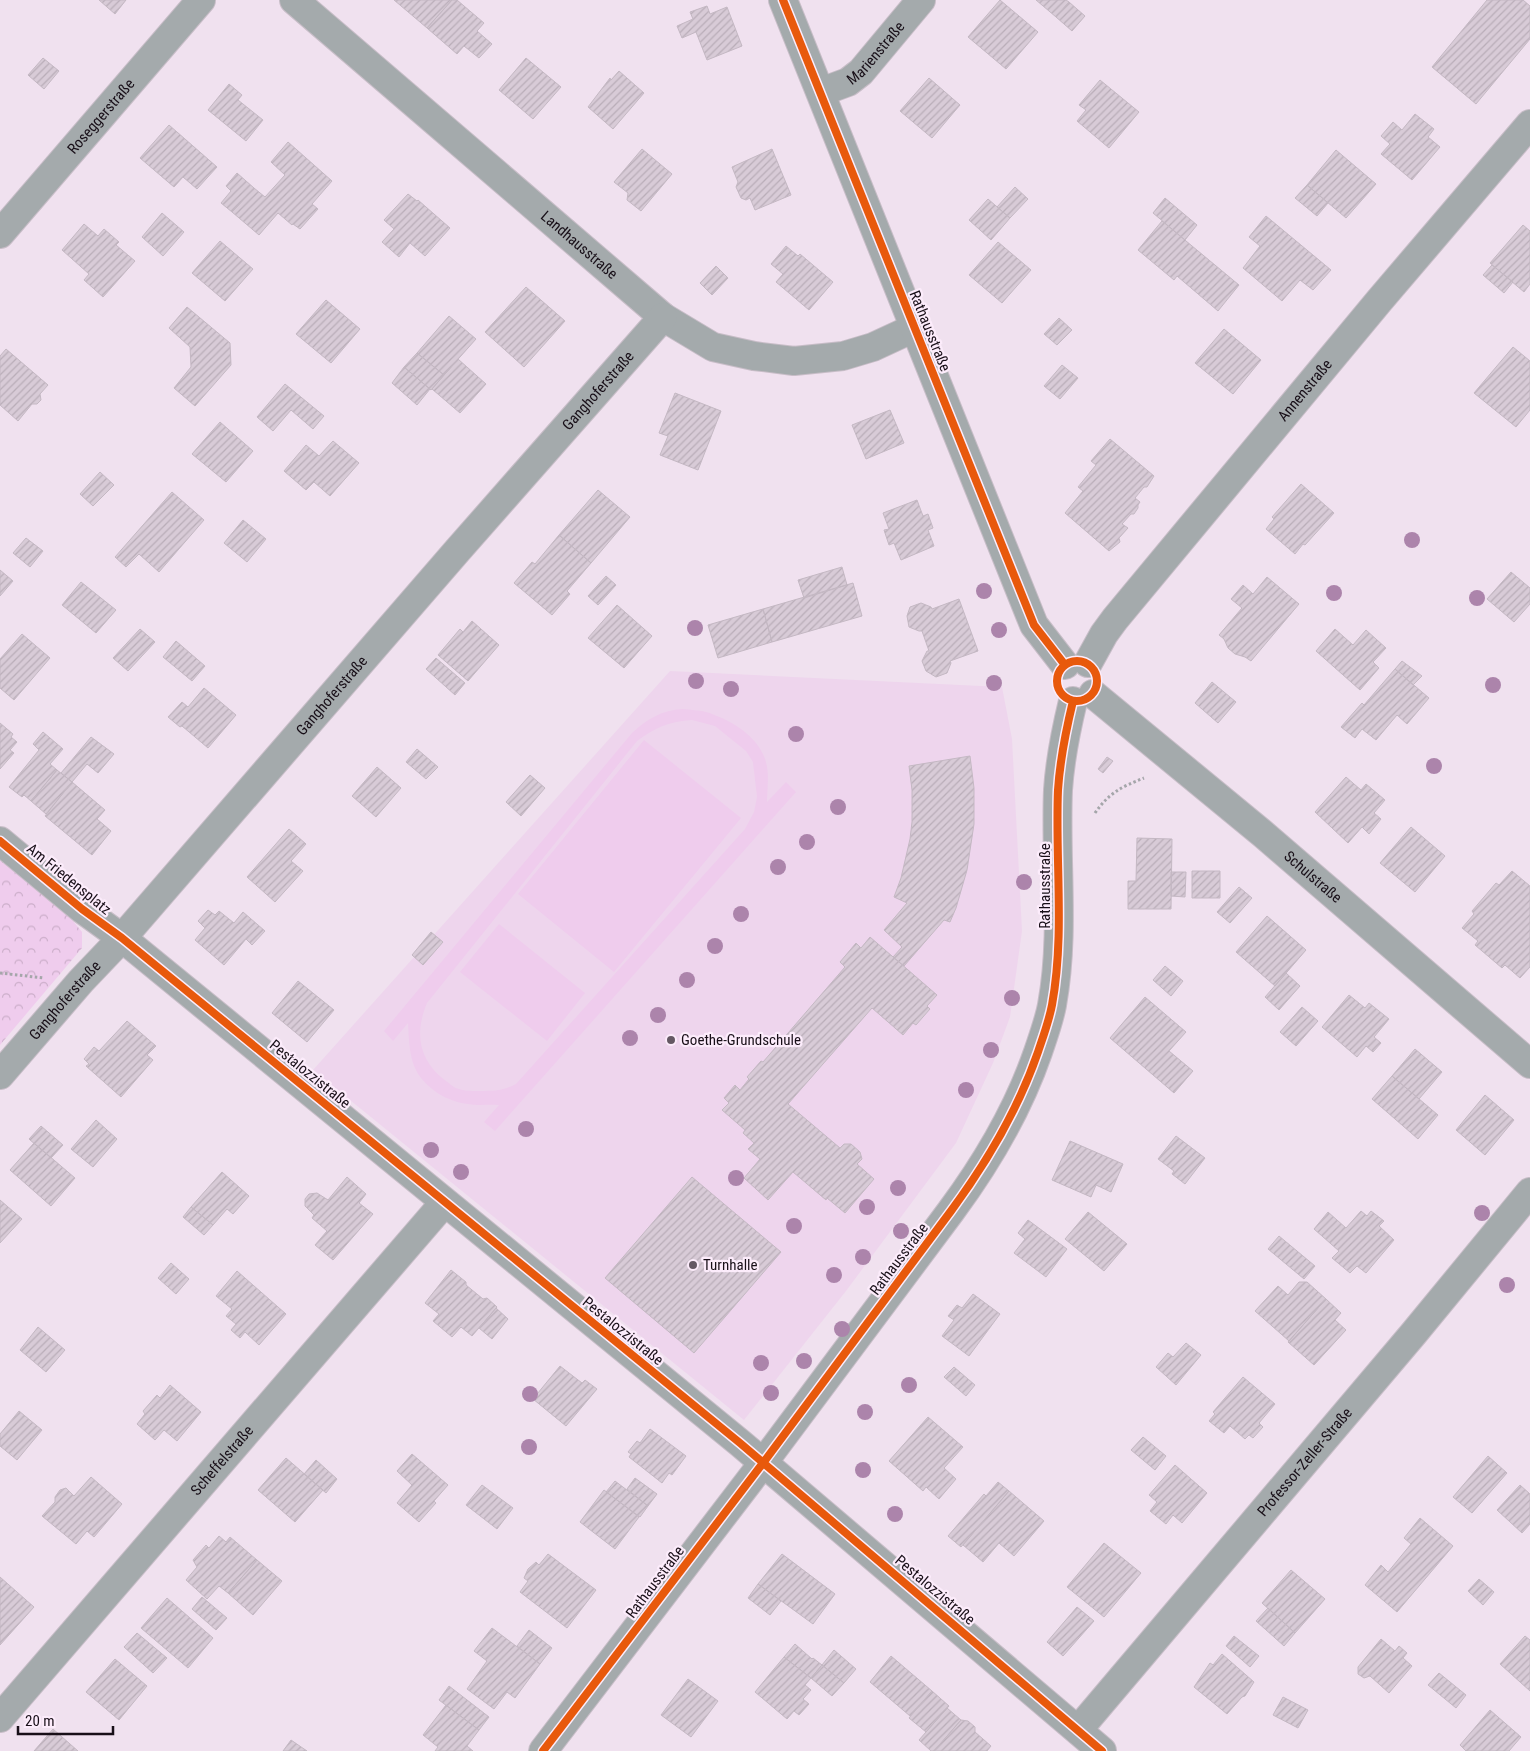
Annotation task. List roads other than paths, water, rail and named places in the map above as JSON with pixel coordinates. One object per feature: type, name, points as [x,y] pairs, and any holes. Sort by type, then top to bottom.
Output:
[{"type":"street","name":"Roseggerstraße","points":[[0,234],[201,0]]},
{"type":"street","name":"Landhausstraße","points":[[294,0],[663,317],[713,347],[794,362],[843,356],[873,347],[914,328]]},
{"type":"street","name":"Rathausstraße","points":[[543,1751],[763,1462],[979,1173],[1002,1134],[1029,1078],[1052,1006],[1059,922],[1058,790],[1062,747],[1083,697],[1097,688],[1097,674],[1076,664],[1034,625],[783,0]]},
{"type":"street","name":"Marienstraße","points":[[820,92],[848,82],[861,72],[921,0]]},
{"type":"street","name":"Annenstraße","points":[[1076,664],[1104,634],[1379,301],[1530,124]]},
{"type":"street","name":"Ganghoferstraße","points":[[0,1075],[122,938],[457,550],[663,317]]},
{"type":"street","points":[[1076,664],[1058,676],[1057,682],[1062,694],[1083,697]]},
{"type":"street","name":"Schulstraße","points":[[1083,697],[1263,834],[1530,1064]]},
{"type":"street","name":"Am Friedensplatz","points":[[0,841],[82,909],[122,938]]},
{"type":"street","name":"Pestalozzistraße","points":[[122,938],[763,1462],[1102,1751]]},
{"type":"street","name":"Professor-Zeller-Straße","points":[[1078,1730],[1407,1341],[1530,1192]]},
{"type":"street","name":"Scheffelstraße","points":[[0,1718],[444,1203]]},
{"type":"place","name":"Goethe-Grundschule","points":[[671,1040]]},
{"type":"place","name":"Turnhalle","points":[[693,1265]]}]
